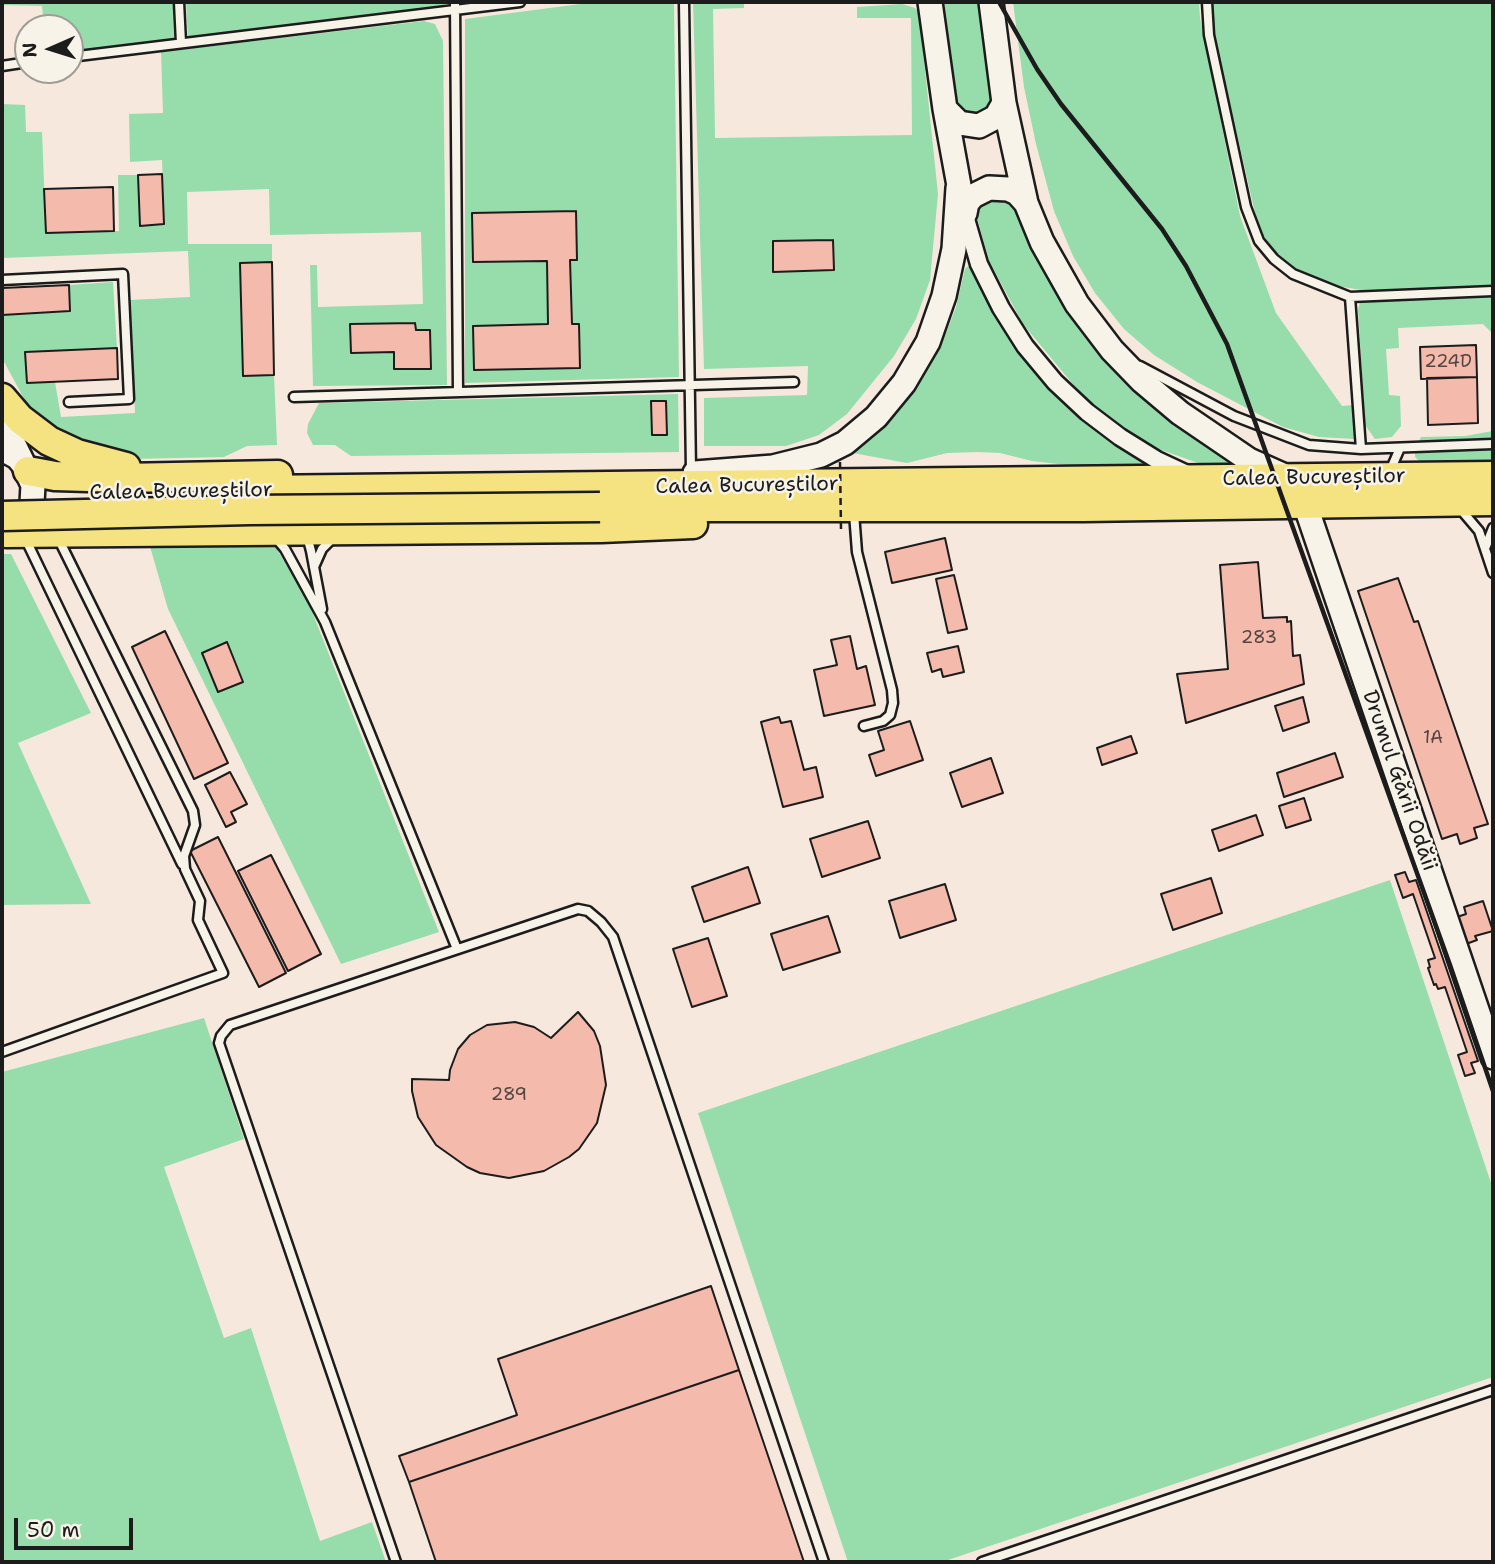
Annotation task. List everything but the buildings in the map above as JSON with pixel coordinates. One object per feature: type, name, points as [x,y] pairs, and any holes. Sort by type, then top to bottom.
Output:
[{"type":"highway","points":[[2,398],[32,430],[63,449],[94,459],[174,477],[242,488],[691,474],[839,475],[862,508],[840,516],[646,527],[266,532],[55,532],[8,529]]},
{"type":"highway","points":[[26,467],[69,477],[174,477]]},
{"type":"highway","name":"Calea Bucureștilor","points":[[862,508],[1199,480],[1493,476]]},
{"type":"highway","points":[[236,531],[224,525],[217,513],[215,500],[218,489],[225,481],[242,488]]},
{"type":"highway","name":"Calea Bucureștilor","points":[[2,497],[256,490],[600,497],[862,508],[1493,501]]},
{"type":"highway","name":"Calea Bucureștilor","points":[[8,529],[250,510],[600,497]]},
{"type":"street","points":[[930,2],[958,188],[979,264],[1001,308],[1026,346],[1055,382],[1087,412],[1157,460],[1199,480]]},
{"type":"street","points":[[991,2],[1004,103],[1026,203],[1042,242],[1077,304],[1112,350],[1142,381],[1180,413],[1249,460],[1293,479]]},
{"type":"street","points":[[945,109],[959,123],[979,126],[996,117],[1004,103]]},
{"type":"street","points":[[944,296],[954,249],[958,188]]},
{"type":"street","points":[[691,474],[773,467],[821,455],[845,443],[876,417],[904,383],[928,342],[961,251],[967,203],[973,196],[989,188],[1008,189],[1017,193],[1026,203]]},
{"type":"street","points":[[2,420],[26,467],[38,503],[19,524],[8,529]]},
{"type":"street","points":[[2,449],[17,457],[26,467]]},
{"type":"street","name":"Drumul Gării Odăii","points":[[1305,505],[1493,1057]]},
{"type":"lane","points":[[179,2],[181,43]]},
{"type":"lane","points":[[84,55],[455,6],[520,2]]},
{"type":"lane","points":[[684,2],[691,474]]},
{"type":"lane","points":[[1207,2],[1209,35],[1243,194],[1259,241],[1274,260],[1293,274],[1350,297],[1493,291]]},
{"type":"lane","points":[[455,6],[458,392]]},
{"type":"lane","points":[[2,280],[123,274],[129,399],[69,402]]},
{"type":"lane","points":[[1350,297],[1361,449]]},
{"type":"lane","points":[[1112,350],[1179,389],[1247,421],[1309,445],[1361,449],[1493,444]]},
{"type":"lane","points":[[295,397],[794,382]]},
{"type":"lane","points":[[1387,478],[1400,448]]},
{"type":"lane","points":[[242,488],[284,508],[304,531],[325,622]]},
{"type":"lane","points":[[1447,501],[1466,513],[1479,531],[1493,573]]},
{"type":"lane","points":[[862,508],[857,552],[893,703],[890,715],[883,721],[864,726]]},
{"type":"lane","points":[[1486,546],[1493,528]]},
{"type":"lane","points":[[2,1052],[223,973],[198,920],[200,901],[185,869],[8,529]]},
{"type":"lane","points":[[314,567],[322,549],[343,531]]},
{"type":"lane","points":[[55,532],[193,811],[195,825],[184,856],[185,869]]},
{"type":"lane","points":[[266,532],[285,549],[325,622],[457,949]]},
{"type":"lane","points":[[396,1562],[219,1043],[225,1029],[230,1025],[578,909],[594,916],[613,937],[824,1562]]},
{"type":"lane","points":[[982,1562],[1493,1390]]},
{"type":"path","points":[[840,461],[862,508]]},
{"type":"green space","points":[[2,2],[173,2],[174,41],[84,51],[84,14],[43,14],[42,6],[2,5]]},
{"type":"green space","points":[[186,2],[444,2],[444,8],[188,39]]},
{"type":"green space","points":[[596,2],[674,2],[679,377],[465,383],[465,19]]},
{"type":"green space","points":[[693,2],[744,2],[744,8],[713,9],[715,138],[912,135],[911,18],[857,18],[857,7],[902,4],[919,12],[938,194],[930,280],[916,319],[894,356],[847,414],[819,435],[786,446],[704,446],[704,398],[807,395],[808,366],[704,369]]},
{"type":"green space","points":[[940,2],[982,2],[994,105],[972,119],[957,107]]},
{"type":"green space","points":[[1013,2],[1199,2],[1240,216],[1276,313],[1342,406],[1354,405],[1356,439],[1319,437],[1283,427],[1197,382],[1154,355],[1124,329],[1095,293],[1073,256],[1054,211],[1024,87]]},
{"type":"green space","points":[[1212,2],[1493,2],[1493,287],[1367,291],[1337,286],[1306,276],[1280,257],[1259,230],[1214,35]]},
{"type":"green space","points":[[424,21],[435,24],[443,41],[447,385],[313,386],[310,265],[317,265],[318,307],[423,304],[421,232],[270,235],[269,189],[187,192],[188,244],[272,244],[272,262],[240,264],[243,375],[274,375],[277,445],[247,446],[224,457],[130,459],[62,434],[28,406],[2,358],[2,315],[70,311],[69,285],[113,282],[117,348],[26,353],[27,383],[55,382],[61,417],[135,413],[130,300],[190,297],[188,251],[2,258],[2,104],[25,105],[26,132],[42,132],[46,233],[119,231],[118,175],[138,175],[140,225],[164,224],[162,160],[130,162],[129,114],[163,113],[161,52]]},
{"type":"green space","points":[[985,195],[1015,201],[1038,259],[1053,287],[1077,321],[1239,464],[1201,464],[1150,446],[1110,420],[1076,388],[1023,324],[989,261],[976,214]]},
{"type":"green space","points":[[972,263],[1052,385],[1162,466],[1067,465],[1032,461],[1000,453],[978,452],[947,453],[907,463],[851,451],[896,411],[931,362],[956,307],[965,269]]},
{"type":"green space","points":[[1493,296],[1493,334],[1483,324],[1398,328],[1399,348],[1386,349],[1389,395],[1400,396],[1401,426],[1392,437],[1375,439],[1365,425],[1358,309],[1361,300]]},
{"type":"green space","points":[[678,394],[679,452],[351,456],[335,445],[313,445],[307,433],[308,424],[319,403]]},
{"type":"green space","points":[[1493,431],[1493,439],[1482,441],[1421,444],[1419,441],[1421,437],[1465,436]]},
{"type":"green space","points":[[1493,449],[1493,460],[1420,462],[1415,457],[1415,453],[1422,451]]},
{"type":"green space","points":[[260,537],[275,546],[307,599],[439,932],[341,964],[168,609],[149,543]]},
{"type":"green space","points":[[2,554],[11,554],[91,713],[18,743],[91,904],[2,905]]},
{"type":"green space","points":[[1390,880],[1493,1189],[1493,1377],[942,1562],[848,1562],[698,1113]]},
{"type":"green space","points":[[204,1018],[244,1139],[164,1167],[224,1338],[251,1328],[320,1541],[372,1522],[386,1562],[2,1562],[2,1072]]},
{"type":"railway","points":[[999,2],[1037,69],[1061,104],[1162,229],[1186,266],[1227,344],[1493,1091]]}]
